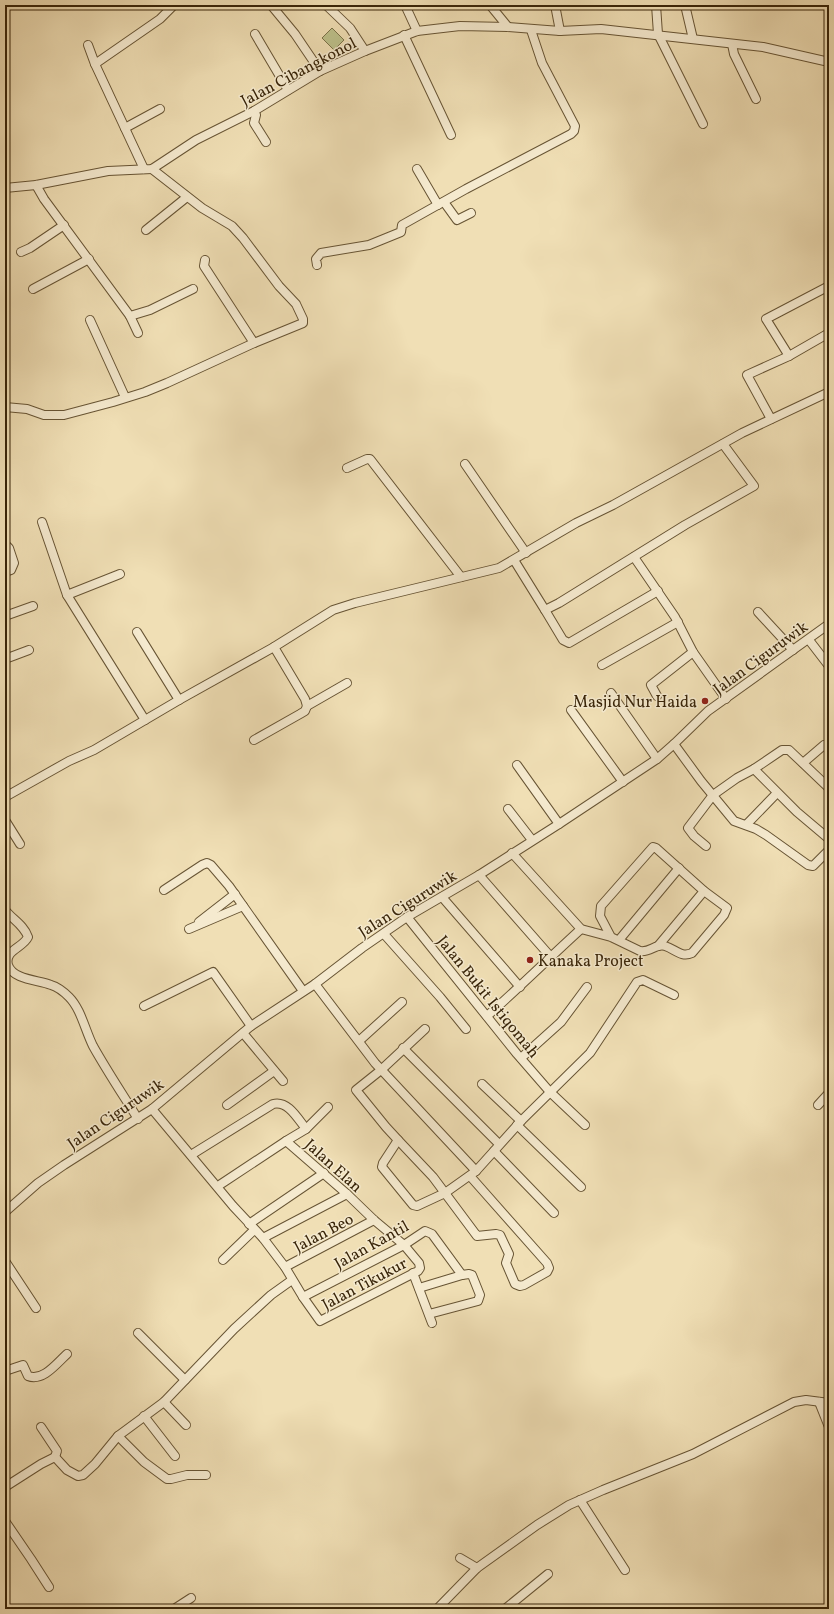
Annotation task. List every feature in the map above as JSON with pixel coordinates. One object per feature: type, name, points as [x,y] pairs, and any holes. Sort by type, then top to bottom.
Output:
[{"type":"street","points":[[95,64],[160,19],[174,5]]},
{"type":"street","points":[[271,5],[295,34],[320,71]]},
{"type":"street","points":[[326,5],[350,28],[365,50]]},
{"type":"street","points":[[405,5],[417,31]]},
{"type":"street","points":[[490,5],[508,27]]},
{"type":"street","points":[[555,5],[560,31]]},
{"type":"street","points":[[656,5],[658,34],[703,124]]},
{"type":"street","points":[[686,5],[693,39]]},
{"type":"street","name":"Jalan Cibangkonol","points":[[5,188],[36,186],[108,171],[148,169],[196,140],[254,111],[320,71],[365,50],[417,31],[460,26],[508,27],[531,30],[560,31],[602,29],[658,34],[763,47],[829,63]]},
{"type":"street","points":[[317,265],[316,259],[321,253],[369,245],[401,232],[402,225],[441,204],[466,188],[568,136],[574,131],[575,126],[542,63],[531,30]]},
{"type":"street","points":[[255,34],[288,90]]},
{"type":"street","points":[[404,35],[451,135]]},
{"type":"street","points":[[732,44],[734,54],[756,99]]},
{"type":"street","points":[[5,407],[27,409],[44,415],[64,415],[145,392],[304,322],[300,310],[296,304],[279,286],[244,238],[232,226],[202,208],[148,169],[125,128],[95,64],[88,45]]},
{"type":"street","points":[[125,128],[160,108]]},
{"type":"street","points":[[254,111],[256,115],[254,123],[266,142]]},
{"type":"street","points":[[417,169],[441,204],[457,220],[471,213]]},
{"type":"street","points":[[36,186],[130,316],[138,333]]},
{"type":"street","points":[[146,230],[187,197]]},
{"type":"street","points":[[20,252],[30,248],[64,225]]},
{"type":"street","points":[[33,289],[89,259]]},
{"type":"street","points":[[205,260],[204,266],[254,343]]},
{"type":"street","points":[[789,356],[766,319],[829,286]]},
{"type":"street","points":[[130,316],[150,310],[193,289]]},
{"type":"street","points":[[90,320],[125,397]]},
{"type":"street","points":[[771,419],[747,375],[789,356],[829,333]]},
{"type":"street","points":[[5,797],[69,761],[86,755],[179,700],[274,648],[333,610],[342,606],[499,568],[576,523],[742,433],[829,392]]},
{"type":"street","points":[[545,610],[558,604],[685,525],[754,486],[723,444]]},
{"type":"street","points":[[347,468],[370,459],[461,577]]},
{"type":"street","points":[[466,464],[526,553]]},
{"type":"street","points":[[42,522],[67,595],[145,720]]},
{"type":"street","points":[[5,544],[9,548],[14,563],[11,570],[5,572]]},
{"type":"street","points":[[634,557],[678,622],[693,652],[726,699]]},
{"type":"street","points":[[514,560],[564,640],[569,643],[658,591]]},
{"type":"street","points":[[67,595],[120,574]]},
{"type":"street","points":[[5,616],[33,606]]},
{"type":"street","points":[[758,612],[793,650]]},
{"type":"street","points":[[602,666],[678,622]]},
{"type":"street","name":"Jalan Ciguruwik","points":[[5,1212],[38,1183],[152,1109],[251,1026],[315,984],[407,917],[480,875],[657,759],[708,712],[829,624]]},
{"type":"street","points":[[137,632],[179,700]]},
{"type":"street","points":[[809,640],[829,666]]},
{"type":"street","points":[[274,648],[306,699],[308,706]]},
{"type":"street","points":[[5,659],[29,650]]},
{"type":"street","points":[[657,696],[651,684],[693,652]]},
{"type":"street","points":[[254,740],[305,711],[308,706],[346,683]]},
{"type":"street","points":[[611,693],[657,759]]},
{"type":"street","points":[[571,710],[623,782]]},
{"type":"street","points":[[674,744],[734,820],[766,836],[808,865],[813,866],[829,850]]},
{"type":"street","points":[[803,763],[824,744]]},
{"type":"street","points":[[706,846],[694,836],[688,828],[713,795],[782,750],[789,750],[829,788]]},
{"type":"street","points":[[517,765],[559,824]]},
{"type":"street","points":[[754,769],[797,812],[829,839]]},
{"type":"street","points":[[746,825],[777,793]]},
{"type":"street","points":[[508,809],[532,840]]},
{"type":"street","points":[[5,820],[20,844]]},
{"type":"street","points":[[512,853],[581,929],[615,938],[640,951],[645,952],[658,946],[666,946],[685,955],[692,953],[724,915],[727,910],[726,906],[704,891],[656,848],[651,849],[601,906],[600,916],[615,938]]},
{"type":"street","points":[[164,890],[202,865],[207,863],[212,865],[235,894],[303,991]]},
{"type":"street","points":[[615,938],[679,868]]},
{"type":"street","points":[[480,875],[550,956]]},
{"type":"street","points":[[658,946],[704,891]]},
{"type":"street","points":[[235,894],[189,929],[243,906]]},
{"type":"street","points":[[442,897],[520,987]]},
{"type":"street","points":[[5,910],[20,924],[28,937],[11,952],[8,957],[8,965],[14,972],[22,976],[52,985],[70,998],[76,1005],[84,1027],[138,1119]]},
{"type":"street","name":"Jalan Bukit Istiqomah","points":[[407,917],[486,1016],[550,1092],[568,1111],[585,1125]]},
{"type":"street","points":[[486,1016],[520,987],[550,956],[581,929]]},
{"type":"street","points":[[384,934],[466,1028]]},
{"type":"street","points":[[144,1006],[213,972],[251,1026]]},
{"type":"street","points":[[398,1140],[382,1167],[413,1205],[422,1205],[445,1193],[473,1173],[519,1123],[590,1052],[637,982],[643,980],[674,995]]},
{"type":"street","points":[[315,984],[381,1070],[473,1173],[547,1263],[549,1268],[547,1272],[524,1285],[517,1286],[506,1262],[509,1254],[500,1236],[496,1234],[477,1236],[433,1177],[398,1140],[356,1091],[358,1087],[381,1070],[425,1029]]},
{"type":"street","points":[[521,1058],[561,1022],[587,987]]},
{"type":"street","points":[[359,1041],[402,1002]]},
{"type":"street","points":[[243,1033],[283,1081]]},
{"type":"street","points":[[403,1048],[497,1147],[554,1213]]},
{"type":"street","points":[[227,1105],[274,1071]]},
{"type":"street","points":[[482,1084],[581,1187]]},
{"type":"street","points":[[818,1104],[829,1093]]},
{"type":"street","points":[[191,1155],[273,1104],[282,1104],[289,1109],[306,1129]]},
{"type":"street","points":[[286,1141],[306,1129],[328,1107]]},
{"type":"street","points":[[152,1109],[263,1238],[285,1267],[303,1297]]},
{"type":"street","name":"Jalan Elan","points":[[218,1186],[286,1141],[404,1245],[419,1263],[420,1268]]},
{"type":"street","points":[[223,1260],[252,1227],[324,1174]]},
{"type":"street","points":[[263,1238],[347,1194]]},
{"type":"street","name":"Jalan Beo","points":[[285,1267],[374,1220]]},
{"type":"street","name":"Jalan Kantil","points":[[303,1297],[404,1245],[423,1231],[430,1232],[462,1275],[469,1274],[472,1276],[480,1295],[478,1301],[429,1314]]},
{"type":"street","points":[[5,1261],[36,1308]]},
{"type":"street","name":"Jalan Tikukur","points":[[303,1297],[320,1322],[418,1271],[420,1268]]},
{"type":"street","points":[[413,1273],[432,1323]]},
{"type":"street","points":[[419,1288],[462,1275]]},
{"type":"street","points":[[56,1457],[67,1470],[78,1476],[83,1475],[95,1464],[118,1436],[164,1402],[234,1329],[271,1295],[292,1280]]},
{"type":"street","points":[[138,1334],[185,1380]]},
{"type":"street","points":[[5,1371],[23,1365],[28,1376],[33,1378],[38,1377],[52,1368],[67,1354]]},
{"type":"street","points":[[437,1609],[477,1568],[537,1525],[580,1500],[693,1454],[794,1402],[806,1400],[829,1403]]},
{"type":"street","points":[[164,1402],[186,1425]]},
{"type":"street","points":[[819,1402],[829,1427]]},
{"type":"street","points":[[144,1416],[175,1456]]},
{"type":"street","points":[[5,1488],[56,1457],[57,1451],[41,1427]]},
{"type":"street","points":[[118,1436],[144,1462],[167,1479],[187,1475],[206,1474]]},
{"type":"street","points":[[580,1500],[624,1570]]},
{"type":"street","points":[[5,1521],[49,1587]]},
{"type":"street","points":[[460,1558],[477,1568]]},
{"type":"street","points":[[506,1609],[548,1574]]},
{"type":"street","points":[[174,1609],[191,1598]]},
{"type":"green space","points":[[332,28],[344,40],[334,50],[322,38]]},
{"type":"place","name":"Masjid Nur Haida","points":[[705,701]]},
{"type":"place","name":"Kanaka Project","points":[[530,960]]}]
